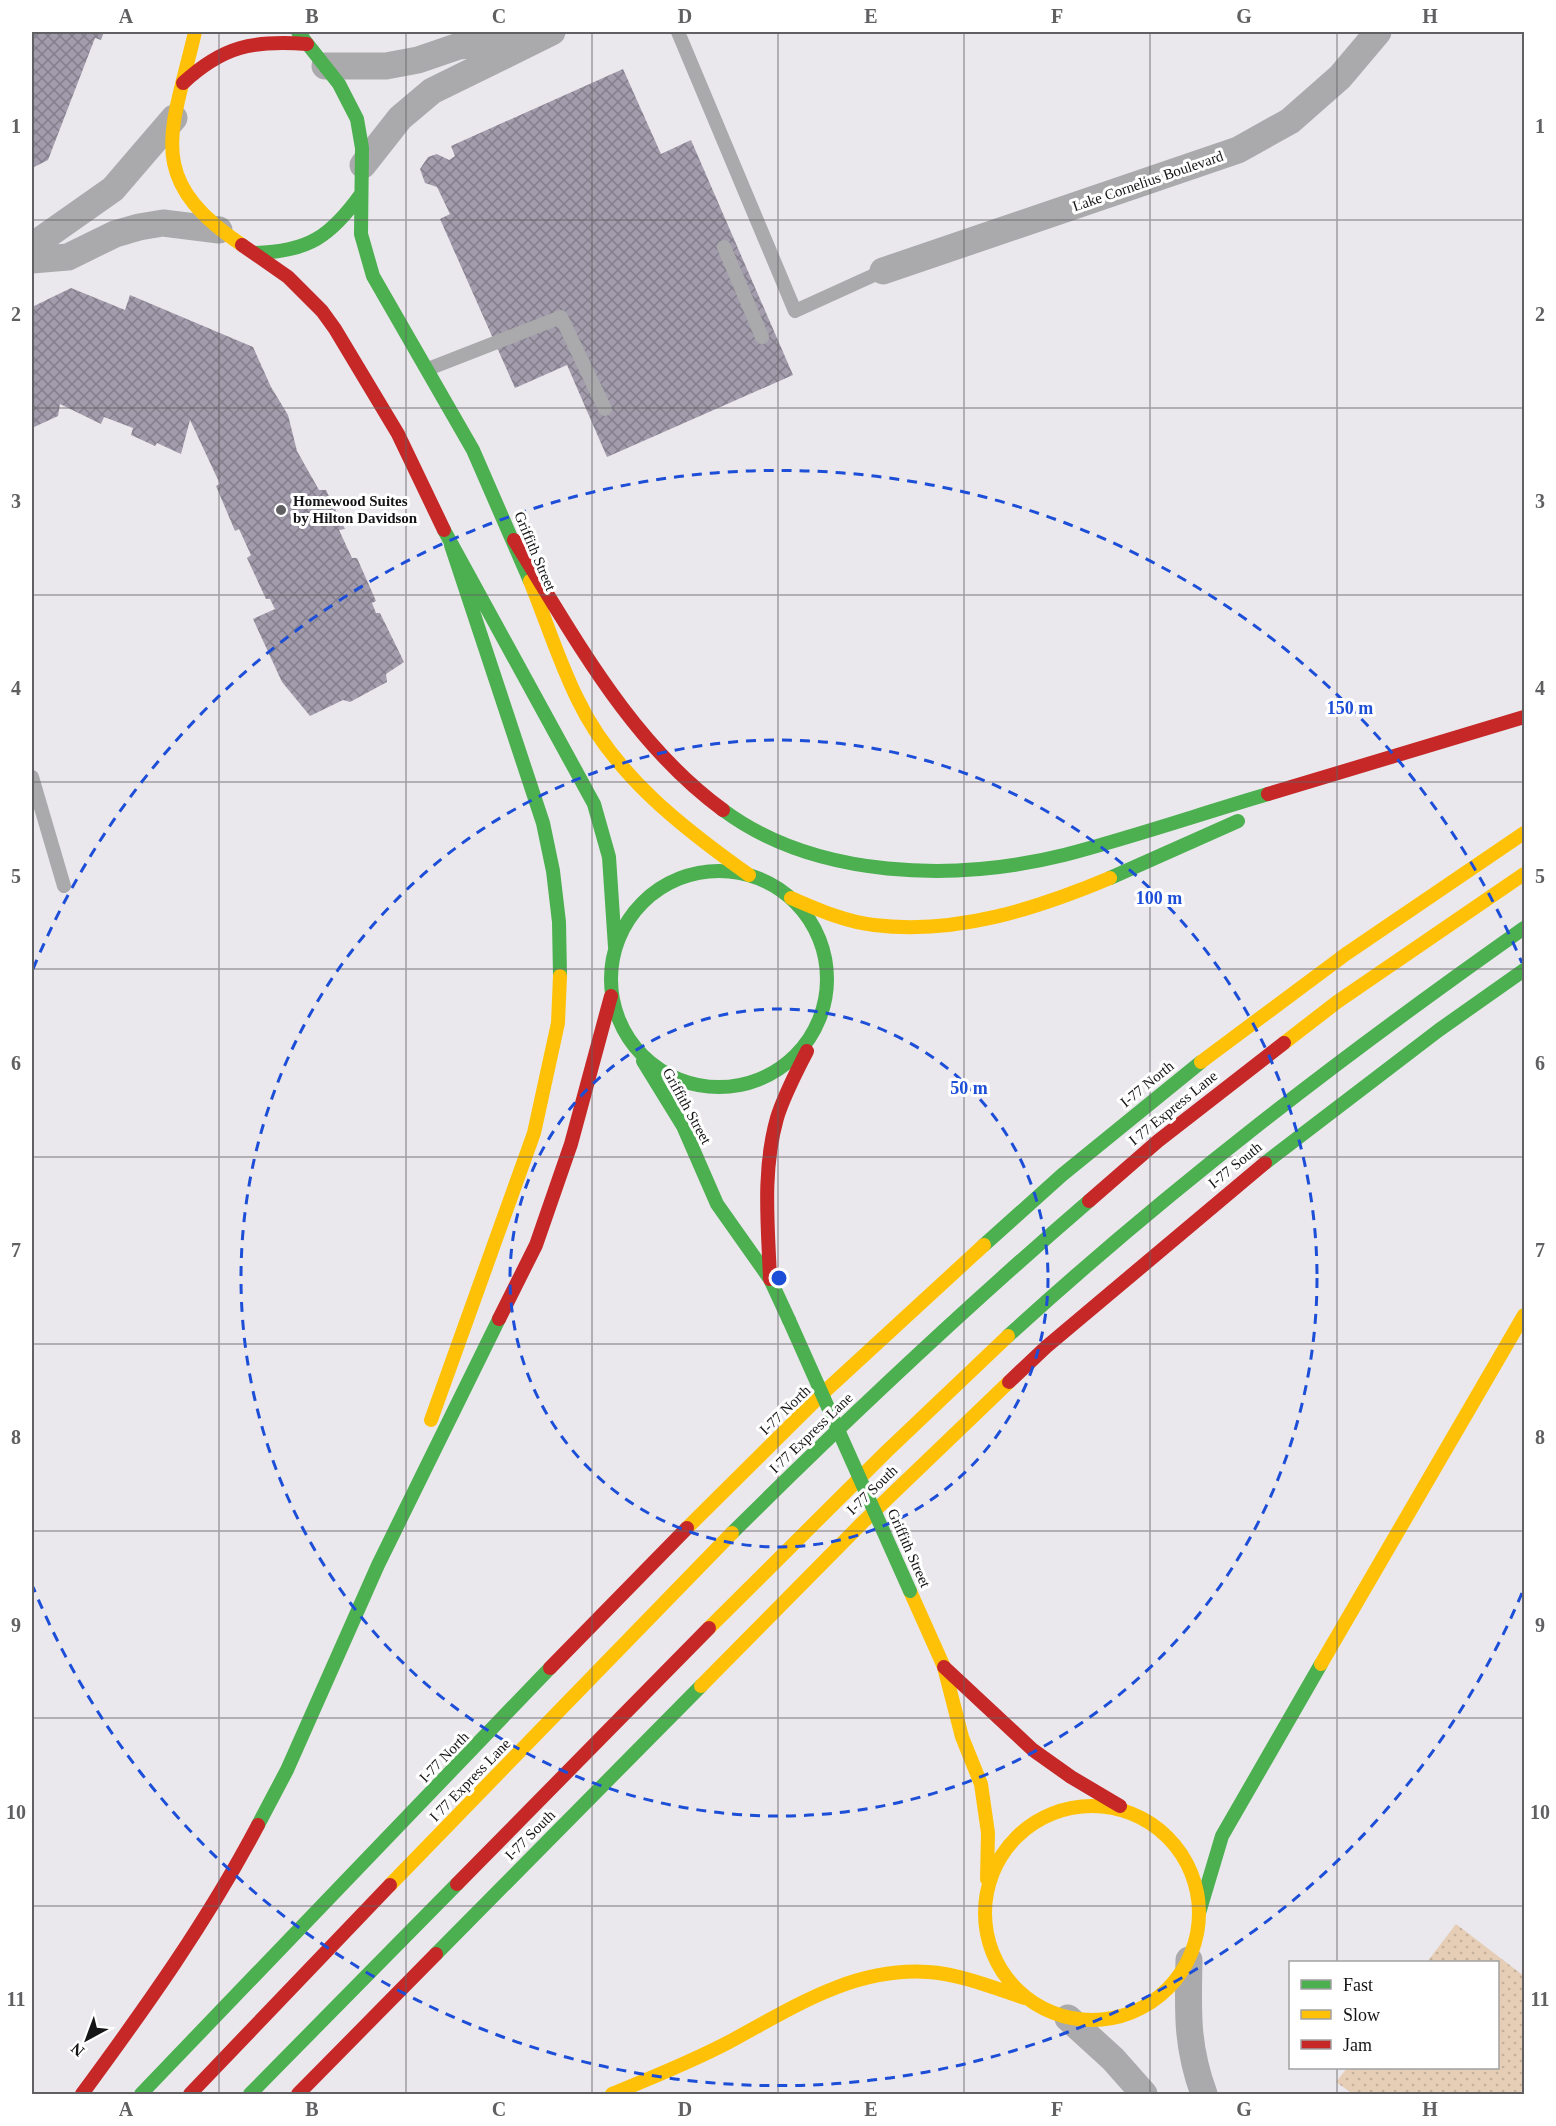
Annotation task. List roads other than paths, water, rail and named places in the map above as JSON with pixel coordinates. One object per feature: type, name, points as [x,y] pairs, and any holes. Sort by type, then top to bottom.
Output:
[{"type":"main road","points":[[195,32],[171,138],[172,158],[178,179],[188,199],[219,230],[255,253],[306,293],[335,329],[398,434],[451,545],[594,804],[603,826],[612,873],[615,947]]},
{"type":"main road","points":[[255,253],[280,254],[316,242],[345,217],[361,194],[362,141],[357,118],[348,97],[298,32]]},
{"type":"main road","points":[[183,83],[209,61],[247,44],[269,40],[307,44]]},
{"type":"main road","name":"Griffith Street","points":[[361,194],[361,234],[366,259],[376,282],[473,450],[514,540],[578,700],[600,738],[657,804],[691,834],[749,875]]},
{"type":"main road","points":[[514,540],[624,708],[667,761],[696,790],[726,813],[761,833],[837,861],[928,872],[1017,865],[1063,855],[1524,717]]},
{"type":"main road","points":[[378,1565],[534,1132],[558,1023],[559,922],[553,871],[543,823],[451,545]]},
{"type":"main road","points":[[815,1035],[781,1068],[759,1079],[736,1086],[712,1087],[688,1082],[666,1073],[646,1059],[630,1041],[618,1019],[611,996],[610,972],[615,947],[624,925],[638,905],[656,889],[677,878],[701,871],[725,870],[749,875],[771,884],[791,898],[829,914],[875,926],[930,927],[961,923],[1015,910],[1098,882],[1358,768]]},
{"type":"main road","name":"I-77 North","points":[[141,2094],[684,1532],[967,1260],[1064,1174],[1267,1010],[1372,934],[1524,833]]},
{"type":"main road","name":"I 77 Express Lane","points":[[190,2094],[708,1556],[990,1285],[1105,1185],[1288,1038],[1392,963],[1524,874]]},
{"type":"main road","name":"Griffith Street","points":[[770,1279],[767,1196],[771,1148],[786,1093],[815,1035],[826,986],[826,961],[815,931],[807,916],[791,898]]},
{"type":"main road","points":[[250,2094],[837,1498],[1023,1322],[1119,1237],[1225,1150],[1419,1002],[1524,928]]},
{"type":"main road","name":"I-77 South","points":[[298,2094],[862,1523],[1046,1347],[1237,1184],[1430,1037],[1524,970]]},
{"type":"main road","points":[[82,2094],[188,1946],[257,1830],[378,1565],[518,1287],[536,1245],[571,1144],[611,996]]},
{"type":"main road","name":"Griffith Street","points":[[630,1041],[683,1126],[717,1204],[770,1279],[944,1667],[962,1737],[977,1774],[986,1808],[987,1890]]},
{"type":"main road","points":[[612,2094],[687,2062],[795,2004],[846,1982],[873,1976],[926,1972],[961,1977],[1025,1998],[1046,2010],[1068,2018],[1093,2021],[1116,2018],[1139,2010],[1168,1989],[1189,1960],[1197,1937],[1199,1913],[1222,1836],[1524,1315]]},
{"type":"main road","name":"Griffith Street","points":[[944,1667],[1052,1764],[1138,1816]]},
{"type":"main road","points":[[1025,1998],[1008,1981],[995,1960],[987,1938],[987,1890],[995,1867],[1008,1846],[1024,1829],[1045,1817],[1067,1809],[1091,1806],[1115,1809],[1138,1816],[1158,1829],[1176,1846],[1191,1874],[1196,1889],[1199,1913]]},
{"type":"street","name":"Lake Cornelius Boulevard","points":[[883,271],[1238,150],[1290,121],[1340,77],[1378,32]]},
{"type":"street","points":[[325,66],[386,66],[418,60],[459,46],[543,35]]},
{"type":"street","points":[[363,165],[400,118],[432,91],[543,35]]},
{"type":"street","points":[[32,246],[113,189],[174,117]]},
{"type":"street","points":[[32,260],[68,257],[116,234],[163,223],[219,230]]},
{"type":"street","points":[[1189,1960],[1187,2029],[1191,2053],[1204,2094]]},
{"type":"street","points":[[1068,2018],[1113,2059],[1144,2094]]},
{"type":"lane","points":[[678,32],[795,311],[883,271]]},
{"type":"lane","points":[[724,247],[762,337]]},
{"type":"lane","points":[[428,369],[561,317],[605,409]]},
{"type":"lane","points":[[32,777],[64,886]]},
{"type":"place","name":"Homewood Suites by Hilton Davidson","points":[[281,510]]}]
